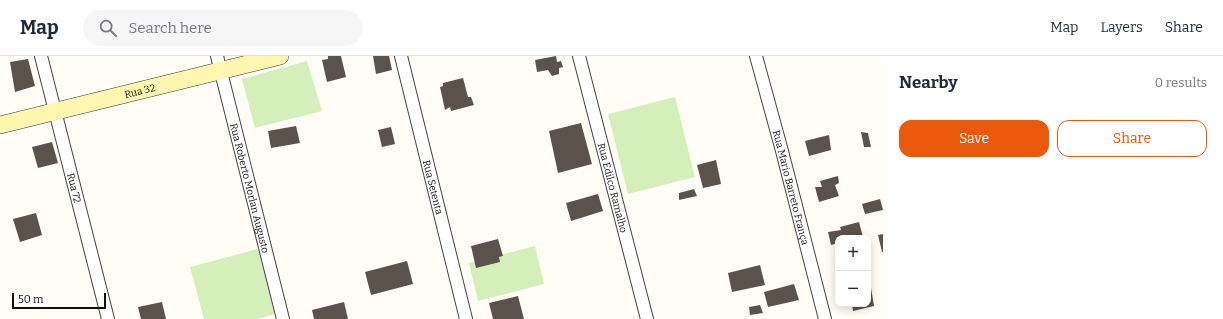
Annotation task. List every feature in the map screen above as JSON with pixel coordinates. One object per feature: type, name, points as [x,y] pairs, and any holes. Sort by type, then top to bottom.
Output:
[{"type":"main road","name":"Rua 32","points":[[0,125],[218,64],[280,56]]},
{"type":"street","name":"Rua 72","points":[[41,56],[108,319]]},
{"type":"street","name":"Rua Setenta","points":[[401,56],[466,319]]},
{"type":"street","name":"Rua Edilco Ramalho","points":[[579,56],[647,319]]},
{"type":"street","name":"Rua Mario Barreto França","points":[[756,56],[782,151],[824,319]]},
{"type":"street","name":"Rua Roberto Morlan Augusto","points":[[218,64],[283,319]]},
{"type":"green space","points":[[307,61],[322,111],[255,128],[242,79]]},
{"type":"green space","points":[[675,97],[695,177],[628,194],[608,114]]},
{"type":"green space","points":[[535,246],[544,284],[478,301],[469,263]]},
{"type":"green space","points":[[262,248],[279,313],[257,319],[204,319],[190,267]]},
{"type":"building","points":[[328,56],[341,56],[346,77],[327,82],[322,60],[328,59]]},
{"type":"building","points":[[373,56],[389,56],[392,70],[376,74]]},
{"type":"building","points":[[556,56],[557,62],[561,61],[563,67],[559,68],[559,74],[552,76],[548,70],[537,72],[535,60]]},
{"type":"building","points":[[28,59],[35,86],[15,92],[10,62]]},
{"type":"building","points":[[463,78],[468,97],[471,97],[474,105],[451,111],[450,107],[445,110],[440,87],[443,86],[443,83]]},
{"type":"building","points":[[581,123],[592,164],[558,173],[549,131]]},
{"type":"building","points":[[296,126],[300,143],[271,148],[268,131]]},
{"type":"building","points":[[391,127],[395,144],[382,147],[378,130]]},
{"type":"building","points":[[861,132],[868,133],[871,147],[864,147]]},
{"type":"building","points":[[829,135],[831,150],[809,156],[805,141]]},
{"type":"building","points":[[52,142],[58,163],[38,168],[32,147]]},
{"type":"building","points":[[716,160],[721,184],[703,188],[697,165]]},
{"type":"building","points":[[838,176],[839,183],[835,185],[839,196],[819,202],[815,187],[822,187],[820,181]]},
{"type":"building","points":[[694,189],[697,196],[679,200],[679,193]]},
{"type":"building","points":[[598,194],[603,211],[571,221],[566,203]]},
{"type":"building","points":[[880,199],[883,210],[865,214],[862,204]]},
{"type":"building","points":[[36,213],[42,235],[20,242],[13,219]]},
{"type":"building","points":[[859,222],[862,235],[835,235],[835,244],[831,245],[828,232],[841,230],[840,227]]},
{"type":"building","points":[[883,234],[883,252],[882,252],[878,235]]},
{"type":"building","points":[[498,239],[503,256],[499,257],[500,262],[476,268],[471,246]]},
{"type":"building","points":[[407,261],[413,284],[371,295],[365,272]]},
{"type":"building","points":[[760,265],[765,285],[732,292],[728,273]]},
{"type":"building","points":[[794,284],[799,300],[768,307],[764,292]]},
{"type":"building","points":[[871,288],[874,306],[871,307]]},
{"type":"building","points":[[518,296],[524,319],[493,319],[489,303]]},
{"type":"building","points":[[162,302],[166,319],[141,319],[138,307]]},
{"type":"building","points":[[344,302],[348,319],[314,319],[312,310]]},
{"type":"building","points":[[760,305],[763,313],[750,315],[749,307]]},
{"type":"building","points":[[852,307],[870,307],[853,311]]}]
